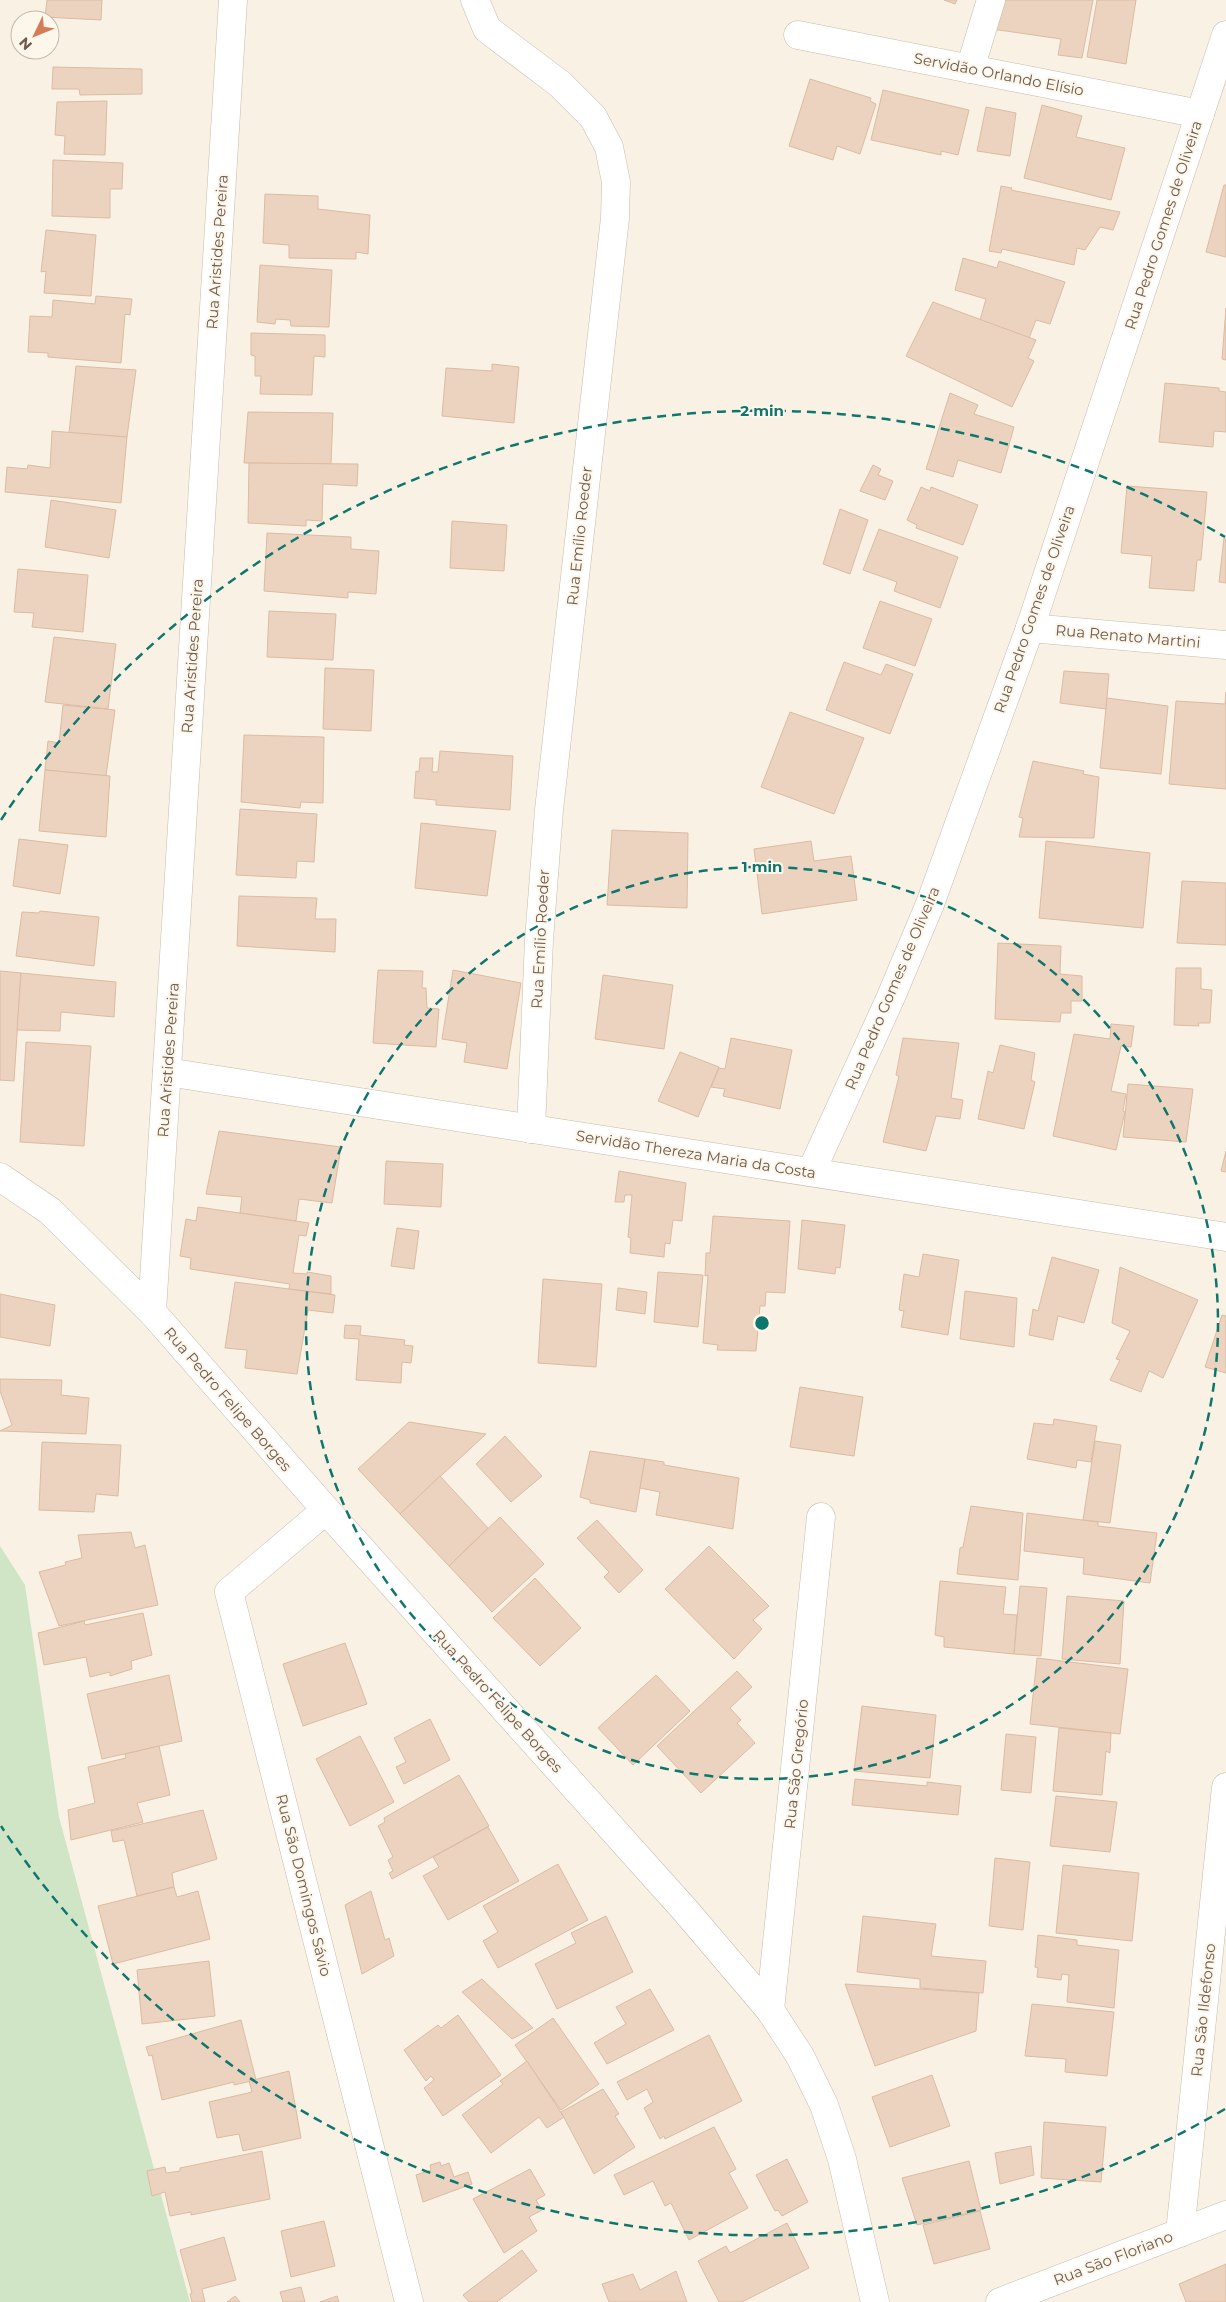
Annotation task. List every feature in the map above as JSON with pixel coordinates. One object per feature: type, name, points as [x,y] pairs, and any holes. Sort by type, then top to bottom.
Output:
[{"type":"street","name":"Rua Aristides Pereira","points":[[152,1312],[233,0]]},
{"type":"street","name":"Rua Emílio Roeder","points":[[475,0],[487,29],[560,84],[593,117],[609,147],[616,182],[615,218],[549,810],[540,940],[531,1129]]},
{"type":"street","points":[[970,69],[991,0]]},
{"type":"street","name":"Rua Pedro Gomes de Oliveira","points":[[811,1172],[886,1008],[930,904],[1030,628],[1226,34]]},
{"type":"street","name":"Servidão Orlando Elísio","points":[[798,35],[1200,114]]},
{"type":"street","name":"Rua Renato Martini","points":[[1030,628],[1226,644]]},
{"type":"street","name":"Servidão Thereza Maria da Costa","points":[[167,1072],[1226,1237]]},
{"type":"street","name":"Rua Pedro Felipe Borges","points":[[0,1177],[50,1211],[152,1312],[326,1510],[685,1910],[770,2010],[800,2056],[824,2105],[842,2159],[875,2302]]},
{"type":"street","name":"Rua São Domingos Sávio","points":[[326,1510],[229,1592],[409,2302]]},
{"type":"street","name":"Rua São Gregório","points":[[770,2010],[821,1517]]},
{"type":"street","name":"Rua São Ildefonso","points":[[1180,2232],[1226,1786]]},
{"type":"street","name":"Rua São Floriano","points":[[1000,2302],[1226,2215]]},
{"type":"green space","points":[[0,1546],[25,1585],[59,1817],[190,2302],[0,2302]]},
{"type":"building","points":[[47,0],[102,0],[101,20],[60,18],[60,10],[46,10]]},
{"type":"building","points":[[944,0],[957,0],[955,4]]},
{"type":"building","points":[[1003,0],[1093,0],[1082,58],[1058,55],[1061,39],[992,29]]},
{"type":"building","points":[[1097,0],[1136,0],[1126,64],[1087,57]]},
{"type":"building","points":[[53,67],[142,69],[142,94],[80,95],[79,89],[52,89]]},
{"type":"building","points":[[810,79],[871,98],[870,101],[876,104],[860,154],[837,146],[833,160],[789,146]]},
{"type":"building","points":[[883,90],[969,110],[958,155],[941,151],[941,155],[871,140]]},
{"type":"building","points":[[107,101],[105,155],[64,154],[65,136],[55,135],[57,102]]},
{"type":"building","points":[[1042,105],[1082,116],[1076,137],[1125,148],[1111,200],[1024,178]]},
{"type":"building","points":[[986,107],[1016,113],[1010,156],[977,151]]},
{"type":"building","points":[[53,160],[123,163],[122,189],[110,189],[110,218],[52,216]]},
{"type":"building","points":[[1224,185],[1226,185],[1226,257],[1206,252]]},
{"type":"building","points":[[1001,186],[1012,188],[1011,190],[1120,212],[1113,230],[1100,227],[1085,250],[1077,248],[1074,265],[1002,249],[1001,253],[989,251]]},
{"type":"building","points":[[265,194],[318,196],[318,209],[370,215],[368,254],[356,252],[356,259],[289,258],[289,245],[263,243]]},
{"type":"building","points":[[46,230],[96,235],[91,296],[44,293],[46,271],[41,272]]},
{"type":"building","points":[[963,258],[997,268],[999,261],[1065,282],[1050,324],[1036,320],[1029,338],[980,320],[986,299],[955,290]]},
{"type":"building","points":[[260,265],[332,270],[329,327],[291,326],[290,320],[276,319],[275,324],[257,322]]},
{"type":"building","points":[[96,296],[132,299],[130,315],[125,314],[121,363],[48,357],[48,353],[28,352],[30,316],[52,317],[53,300],[95,304]]},
{"type":"building","points":[[933,302],[1036,340],[1028,358],[1034,361],[1012,407],[906,356]]},
{"type":"building","points":[[1226,308],[1226,360],[1222,359]]},
{"type":"building","points":[[251,333],[325,335],[325,357],[314,356],[312,395],[260,394],[261,376],[255,376],[255,356],[251,355]]},
{"type":"building","points":[[492,364],[519,367],[514,423],[442,416],[446,368],[492,371]]},
{"type":"building","points":[[76,366],[136,370],[127,437],[69,433]]},
{"type":"building","points":[[1165,383],[1219,388],[1219,391],[1226,392],[1226,432],[1214,431],[1213,447],[1159,442]]},
{"type":"building","points":[[950,393],[978,405],[974,414],[1014,427],[1001,473],[958,460],[953,477],[926,469]]},
{"type":"building","points":[[248,412],[333,413],[331,464],[244,463]]},
{"type":"building","points":[[52,431],[127,437],[121,503],[5,492],[7,467],[27,469],[28,465],[50,468]]},
{"type":"building","points":[[249,463],[358,464],[357,486],[323,484],[322,521],[306,520],[306,526],[248,523]]},
{"type":"building","points":[[873,465],[881,469],[878,475],[893,481],[885,500],[860,491]]},
{"type":"building","points":[[1127,486],[1207,492],[1201,560],[1197,560],[1194,591],[1149,588],[1152,556],[1121,553]]},
{"type":"building","points":[[921,487],[930,491],[931,487],[978,505],[963,545],[916,528],[917,525],[907,520]]},
{"type":"building","points":[[51,500],[116,510],[109,558],[45,547]]},
{"type":"building","points":[[840,509],[868,520],[850,574],[823,564]]},
{"type":"building","points":[[452,521],[507,525],[504,571],[450,568]]},
{"type":"building","points":[[879,529],[958,557],[940,608],[894,591],[897,582],[863,570]]},
{"type":"building","points":[[267,533],[351,537],[351,549],[379,551],[376,594],[348,592],[348,598],[264,591]]},
{"type":"building","points":[[1224,538],[1226,539],[1226,583],[1219,582]]},
{"type":"building","points":[[18,569],[88,575],[83,632],[32,627],[34,613],[14,612]]},
{"type":"building","points":[[880,601],[932,619],[915,666],[863,648]]},
{"type":"building","points":[[269,611],[336,614],[333,660],[267,657]]},
{"type":"building","points":[[54,637],[116,644],[108,709],[45,702]]},
{"type":"building","points":[[844,662],[881,675],[886,664],[913,674],[890,734],[826,710]]},
{"type":"building","points":[[325,668],[374,670],[371,731],[323,729]]},
{"type":"building","points":[[1064,671],[1109,674],[1106,709],[1060,703]]},
{"type":"building","points":[[1226,692],[1226,789],[1169,784],[1176,701],[1225,704]]},
{"type":"building","points":[[1107,698],[1168,706],[1161,774],[1100,768]]},
{"type":"building","points":[[63,705],[115,710],[106,776],[45,770],[48,741],[59,743]]},
{"type":"building","points":[[790,712],[864,738],[834,814],[761,787]]},
{"type":"building","points":[[244,735],[324,737],[323,803],[301,802],[300,808],[241,802]]},
{"type":"building","points":[[440,751],[513,756],[510,810],[436,805],[436,800],[414,798],[416,771],[419,772],[420,758],[433,758],[432,772],[438,772]]},
{"type":"building","points":[[1033,761],[1084,771],[1083,774],[1099,777],[1094,838],[1019,837],[1023,818],[1019,817]]},
{"type":"building","points":[[45,770],[110,776],[106,837],[39,831]]},
{"type":"building","points":[[240,809],[317,814],[314,862],[297,861],[296,878],[236,875]]},
{"type":"building","points":[[421,823],[496,831],[487,896],[415,888]]},
{"type":"building","points":[[612,830],[688,833],[687,908],[607,905]]},
{"type":"building","points":[[19,839],[68,845],[60,894],[13,886]]},
{"type":"building","points":[[811,841],[814,861],[851,856],[857,900],[762,914],[754,849]]},
{"type":"building","points":[[1046,841],[1150,853],[1143,928],[1039,918]]},
{"type":"building","points":[[1182,881],[1226,883],[1226,945],[1177,943]]},
{"type":"building","points":[[239,896],[317,898],[315,919],[336,919],[335,952],[237,946]]},
{"type":"building","points":[[40,911],[99,917],[94,966],[16,956],[22,912],[39,913]]},
{"type":"building","points":[[998,943],[1061,946],[1060,974],[1082,976],[1082,1001],[1071,1001],[1071,1013],[1061,1013],[1060,1022],[995,1019]]},
{"type":"building","points":[[1176,968],[1201,968],[1201,989],[1212,990],[1210,1023],[1198,1023],[1199,1026],[1174,1025]]},
{"type":"building","points":[[378,970],[423,971],[422,988],[426,988],[427,1008],[439,1009],[436,1047],[373,1043]]},
{"type":"building","points":[[453,970],[521,983],[507,1069],[464,1062],[467,1043],[442,1039]]},
{"type":"building","points":[[0,971],[21,973],[14,1081],[0,1080]]},
{"type":"building","points":[[21,973],[116,982],[114,1017],[61,1012],[60,1031],[17,1030]]},
{"type":"building","points":[[603,975],[673,985],[664,1049],[595,1039]]},
{"type":"building","points":[[1111,1024],[1134,1026],[1131,1047],[1121,1046],[1111,1091],[1126,1094],[1123,1111],[1125,1112],[1116,1150],[1053,1136],[1074,1034],[1110,1039]]},
{"type":"building","points":[[731,1038],[792,1050],[780,1109],[723,1096],[725,1089],[711,1087],[719,1068],[725,1069]]},
{"type":"building","points":[[903,1038],[959,1043],[951,1098],[963,1100],[960,1119],[936,1116],[926,1151],[883,1142],[899,1076],[896,1075]]},
{"type":"building","points":[[26,1042],[91,1046],[84,1146],[20,1142]]},
{"type":"building","points":[[1000,1045],[1035,1053],[1031,1080],[1035,1082],[1024,1129],[978,1119],[988,1071],[993,1073]]},
{"type":"building","points":[[680,1052],[719,1067],[698,1117],[658,1101]]},
{"type":"building","points":[[1128,1084],[1193,1089],[1186,1142],[1123,1137]]},
{"type":"building","points":[[219,1131],[341,1147],[332,1203],[299,1199],[296,1221],[240,1213],[242,1197],[206,1194]]},
{"type":"building","points":[[1226,1151],[1226,1172],[1221,1171]]},
{"type":"building","points":[[386,1161],[443,1164],[441,1207],[384,1204]]},
{"type":"building","points":[[619,1171],[686,1183],[682,1221],[673,1220],[670,1244],[665,1243],[664,1257],[630,1253],[631,1238],[628,1237],[632,1195],[625,1195],[624,1202],[615,1202]]},
{"type":"building","points":[[198,1207],[309,1223],[306,1236],[299,1235],[293,1273],[307,1274],[307,1272],[331,1276],[331,1294],[289,1289],[290,1284],[190,1269],[191,1258],[180,1256],[186,1219],[196,1221]]},
{"type":"building","points":[[713,1216],[790,1221],[785,1293],[766,1292],[765,1306],[760,1306],[756,1351],[717,1350],[718,1345],[703,1343],[708,1275],[705,1276],[706,1253],[710,1253]]},
{"type":"building","points":[[802,1220],[845,1225],[840,1268],[836,1267],[835,1274],[798,1269]]},
{"type":"building","points":[[397,1228],[419,1231],[414,1269],[391,1266]]},
{"type":"building","points":[[923,1254],[959,1260],[948,1335],[901,1327],[904,1311],[899,1310],[904,1274],[919,1277]]},
{"type":"building","points":[[1052,1257],[1099,1270],[1084,1323],[1058,1316],[1053,1340],[1029,1335],[1033,1309],[1038,1311]]},
{"type":"building","points":[[1120,1267],[1198,1300],[1163,1378],[1149,1371],[1141,1392],[1110,1380],[1120,1360],[1116,1359],[1130,1331],[1112,1323]]},
{"type":"building","points":[[658,1272],[703,1275],[698,1327],[654,1322]]},
{"type":"building","points":[[543,1279],[602,1284],[596,1367],[538,1363]]},
{"type":"building","points":[[235,1282],[335,1295],[333,1313],[308,1310],[297,1374],[245,1368],[247,1350],[225,1348]]},
{"type":"building","points":[[618,1288],[647,1292],[645,1314],[616,1310]]},
{"type":"building","points":[[965,1291],[1017,1298],[1014,1347],[960,1339]]},
{"type":"building","points":[[0,1294],[55,1305],[50,1346],[0,1337]]},
{"type":"building","points":[[1222,1315],[1226,1316],[1226,1373],[1205,1367]]},
{"type":"building","points":[[345,1325],[361,1326],[360,1335],[405,1340],[404,1345],[413,1346],[411,1363],[402,1362],[401,1383],[356,1380],[359,1339],[344,1338]]},
{"type":"building","points":[[0,1379],[62,1380],[61,1395],[89,1398],[86,1434],[0,1431],[12,1425],[0,1391]]},
{"type":"building","points":[[800,1387],[863,1397],[854,1456],[790,1447]]},
{"type":"building","points":[[1054,1419],[1097,1426],[1091,1462],[1077,1460],[1076,1468],[1027,1459],[1034,1423],[1053,1425]]},
{"type":"building","points":[[409,1422],[486,1434],[400,1514],[358,1469]]},
{"type":"building","points":[[505,1436],[542,1476],[511,1502],[476,1464]]},
{"type":"building","points":[[1095,1441],[1121,1445],[1110,1523],[1083,1520]]},
{"type":"building","points":[[42,1442],[121,1445],[118,1496],[96,1494],[94,1512],[39,1510]]},
{"type":"building","points":[[590,1451],[645,1459],[636,1512],[590,1503],[590,1500],[580,1497]]},
{"type":"building","points":[[645,1459],[664,1462],[664,1465],[739,1478],[733,1529],[656,1515],[660,1492],[640,1488]]},
{"type":"building","points":[[440,1476],[488,1528],[449,1566],[400,1514]]},
{"type":"building","points":[[971,1506],[1023,1513],[1018,1580],[957,1574],[960,1548],[963,1547]]},
{"type":"building","points":[[1027,1513],[1098,1522],[1098,1526],[1157,1533],[1150,1583],[1083,1574],[1084,1558],[1024,1551]]},
{"type":"building","points":[[500,1517],[544,1564],[492,1612],[449,1566]]},
{"type":"building","points":[[597,1520],[643,1570],[619,1593],[604,1577],[609,1572],[577,1538]]},
{"type":"building","points":[[131,1532],[135,1548],[145,1545],[158,1605],[59,1626],[39,1572],[66,1565],[65,1562],[82,1558],[78,1535]]},
{"type":"building","points":[[709,1546],[769,1606],[753,1620],[762,1629],[734,1659],[665,1589]]},
{"type":"building","points":[[535,1578],[581,1628],[540,1666],[493,1618]]},
{"type":"building","points":[[940,1581],[1006,1587],[1003,1614],[1017,1615],[1014,1654],[944,1647],[944,1637],[935,1635]]},
{"type":"building","points":[[1020,1586],[1047,1588],[1041,1656],[1014,1654]]},
{"type":"building","points":[[1067,1596],[1124,1601],[1120,1664],[1062,1659]]},
{"type":"building","points":[[143,1613],[152,1655],[131,1661],[132,1669],[110,1676],[110,1672],[90,1677],[86,1657],[44,1665],[38,1633],[84,1621],[85,1625]]},
{"type":"building","points":[[345,1643],[367,1704],[303,1726],[283,1664]]},
{"type":"building","points":[[1037,1658],[1128,1669],[1120,1734],[1030,1724]]},
{"type":"building","points":[[737,1671],[752,1687],[730,1708],[741,1720],[737,1723],[755,1743],[701,1793],[657,1746]]},
{"type":"building","points":[[169,1675],[182,1741],[102,1759],[87,1694]]},
{"type":"building","points":[[656,1675],[690,1711],[633,1765],[598,1728]]},
{"type":"building","points":[[862,1706],[936,1715],[930,1778],[854,1771]]},
{"type":"building","points":[[430,1719],[450,1760],[404,1784],[396,1767],[406,1762],[394,1738]]},
{"type":"building","points":[[1059,1728],[1111,1733],[1110,1753],[1106,1751],[1102,1795],[1053,1791]]},
{"type":"building","points":[[1006,1734],[1036,1737],[1031,1793],[1001,1790]]},
{"type":"building","points":[[360,1736],[394,1802],[350,1826],[316,1759]]},
{"type":"building","points":[[159,1746],[170,1795],[137,1803],[143,1822],[71,1840],[68,1810],[95,1803],[88,1767],[126,1758],[125,1754]]},
{"type":"building","points":[[459,1775],[489,1826],[392,1879],[389,1873],[393,1871],[388,1860],[393,1857],[378,1826],[385,1822],[384,1818]]},
{"type":"building","points":[[855,1779],[927,1786],[927,1782],[961,1786],[958,1815],[852,1805]]},
{"type":"building","points":[[1056,1796],[1117,1802],[1110,1852],[1050,1846]]},
{"type":"building","points":[[203,1810],[217,1859],[172,1873],[174,1887],[137,1896],[124,1840],[113,1842],[111,1831]]},
{"type":"building","points":[[488,1827],[519,1881],[448,1920],[423,1876],[439,1867],[433,1857]]},
{"type":"building","points":[[995,1858],[1030,1862],[1023,1930],[989,1926]]},
{"type":"building","points":[[558,1864],[588,1920],[498,1968],[483,1941],[498,1932],[483,1906]]},
{"type":"building","points":[[1063,1865],[1139,1873],[1132,1941],[1056,1933]]},
{"type":"building","points":[[174,1887],[177,1897],[198,1891],[210,1939],[113,1964],[98,1906]]},
{"type":"building","points":[[371,1891],[385,1940],[389,1938],[394,1956],[362,1974],[345,1905]]},
{"type":"building","points":[[606,1916],[633,1972],[557,2009],[535,1964],[576,1943],[571,1933]]},
{"type":"building","points":[[863,1916],[936,1924],[931,1956],[986,1961],[983,1993],[920,1988],[920,1979],[857,1972]]},
{"type":"building","points":[[1038,1935],[1077,1940],[1077,1945],[1119,1950],[1114,2008],[1067,2002],[1069,1975],[1062,1974],[1061,1980],[1037,1977],[1038,1968],[1035,1967]]},
{"type":"building","points":[[209,1961],[215,2016],[142,2024],[137,1970]]},
{"type":"building","points":[[482,1979],[533,2028],[512,2039],[462,1992]]},
{"type":"building","points":[[845,1984],[979,1993],[976,2031],[875,2066]]},
{"type":"building","points":[[650,1989],[674,2030],[607,2064],[594,2043],[626,2024],[616,2007]]},
{"type":"building","points":[[1032,2004],[1114,2012],[1107,2076],[1065,2072],[1066,2059],[1025,2056]]},
{"type":"building","points":[[458,2015],[501,2075],[443,2116],[424,2088],[434,2080],[431,2076],[426,2081],[404,2050],[438,2025],[441,2028]]},
{"type":"building","points":[[553,2018],[599,2084],[561,2110],[515,2045]]},
{"type":"building","points":[[241,2020],[256,2080],[234,2085],[234,2082],[162,2100],[152,2055],[149,2056],[146,2047]]},
{"type":"building","points":[[709,2035],[742,2101],[665,2139],[664,2136],[660,2139],[644,2108],[653,2102],[647,2089],[627,2100],[617,2082]]},
{"type":"building","points":[[527,2061],[564,2117],[547,2128],[539,2117],[491,2153],[462,2115],[503,2084],[500,2081]]},
{"type":"building","points":[[289,2071],[301,2138],[243,2151],[239,2134],[217,2138],[209,2102],[252,2092],[249,2081]]},
{"type":"building","points":[[932,2075],[950,2126],[890,2147],[872,2097]]},
{"type":"building","points":[[603,2089],[619,2114],[615,2116],[635,2147],[594,2174],[561,2112]]},
{"type":"building","points":[[1044,2122],[1106,2127],[1101,2182],[1041,2178]]},
{"type":"building","points":[[714,2127],[736,2169],[729,2173],[748,2208],[689,2240],[671,2203],[665,2206],[653,2181],[624,2195],[614,2175]]},
{"type":"building","points":[[1031,2146],[1034,2175],[1000,2184],[995,2153]]},
{"type":"building","points":[[262,2151],[270,2199],[191,2215],[191,2212],[170,2216],[165,2192],[152,2196],[147,2171],[165,2167],[166,2173],[180,2171],[180,2168]]},
{"type":"building","points":[[787,2159],[808,2202],[782,2216],[778,2210],[775,2211],[756,2175]]},
{"type":"building","points":[[969,2161],[981,2210],[917,2225],[902,2178]]},
{"type":"building","points":[[440,2162],[441,2166],[449,2163],[454,2177],[468,2172],[472,2184],[423,2202],[416,2175],[431,2170],[430,2165]]},
{"type":"building","points":[[530,2169],[545,2195],[536,2200],[542,2210],[529,2217],[537,2231],[504,2253],[473,2199]]},
{"type":"building","points":[[980,2211],[990,2249],[934,2264],[923,2225]]},
{"type":"building","points":[[324,2221],[335,2266],[291,2277],[281,2231]]},
{"type":"building","points":[[787,2223],[809,2268],[742,2302],[719,2302],[698,2261],[726,2246],[730,2253]]},
{"type":"building","points":[[224,2237],[236,2280],[202,2289],[205,2302],[192,2302],[190,2294],[192,2293],[180,2250]]},
{"type":"building","points":[[522,2250],[537,2271],[497,2302],[469,2302],[463,2295]]},
{"type":"building","points":[[1226,2264],[1226,2302],[1186,2302],[1179,2284]]},
{"type":"building","points":[[676,2271],[687,2302],[609,2302],[602,2284],[633,2274],[640,2290]]},
{"type":"building","points":[[301,2287],[305,2302],[283,2302],[280,2292]]},
{"type":"building","points":[[235,2296],[240,2302],[227,2302]]},
{"type":"building","points":[[337,2296],[339,2302],[320,2302]]}]
